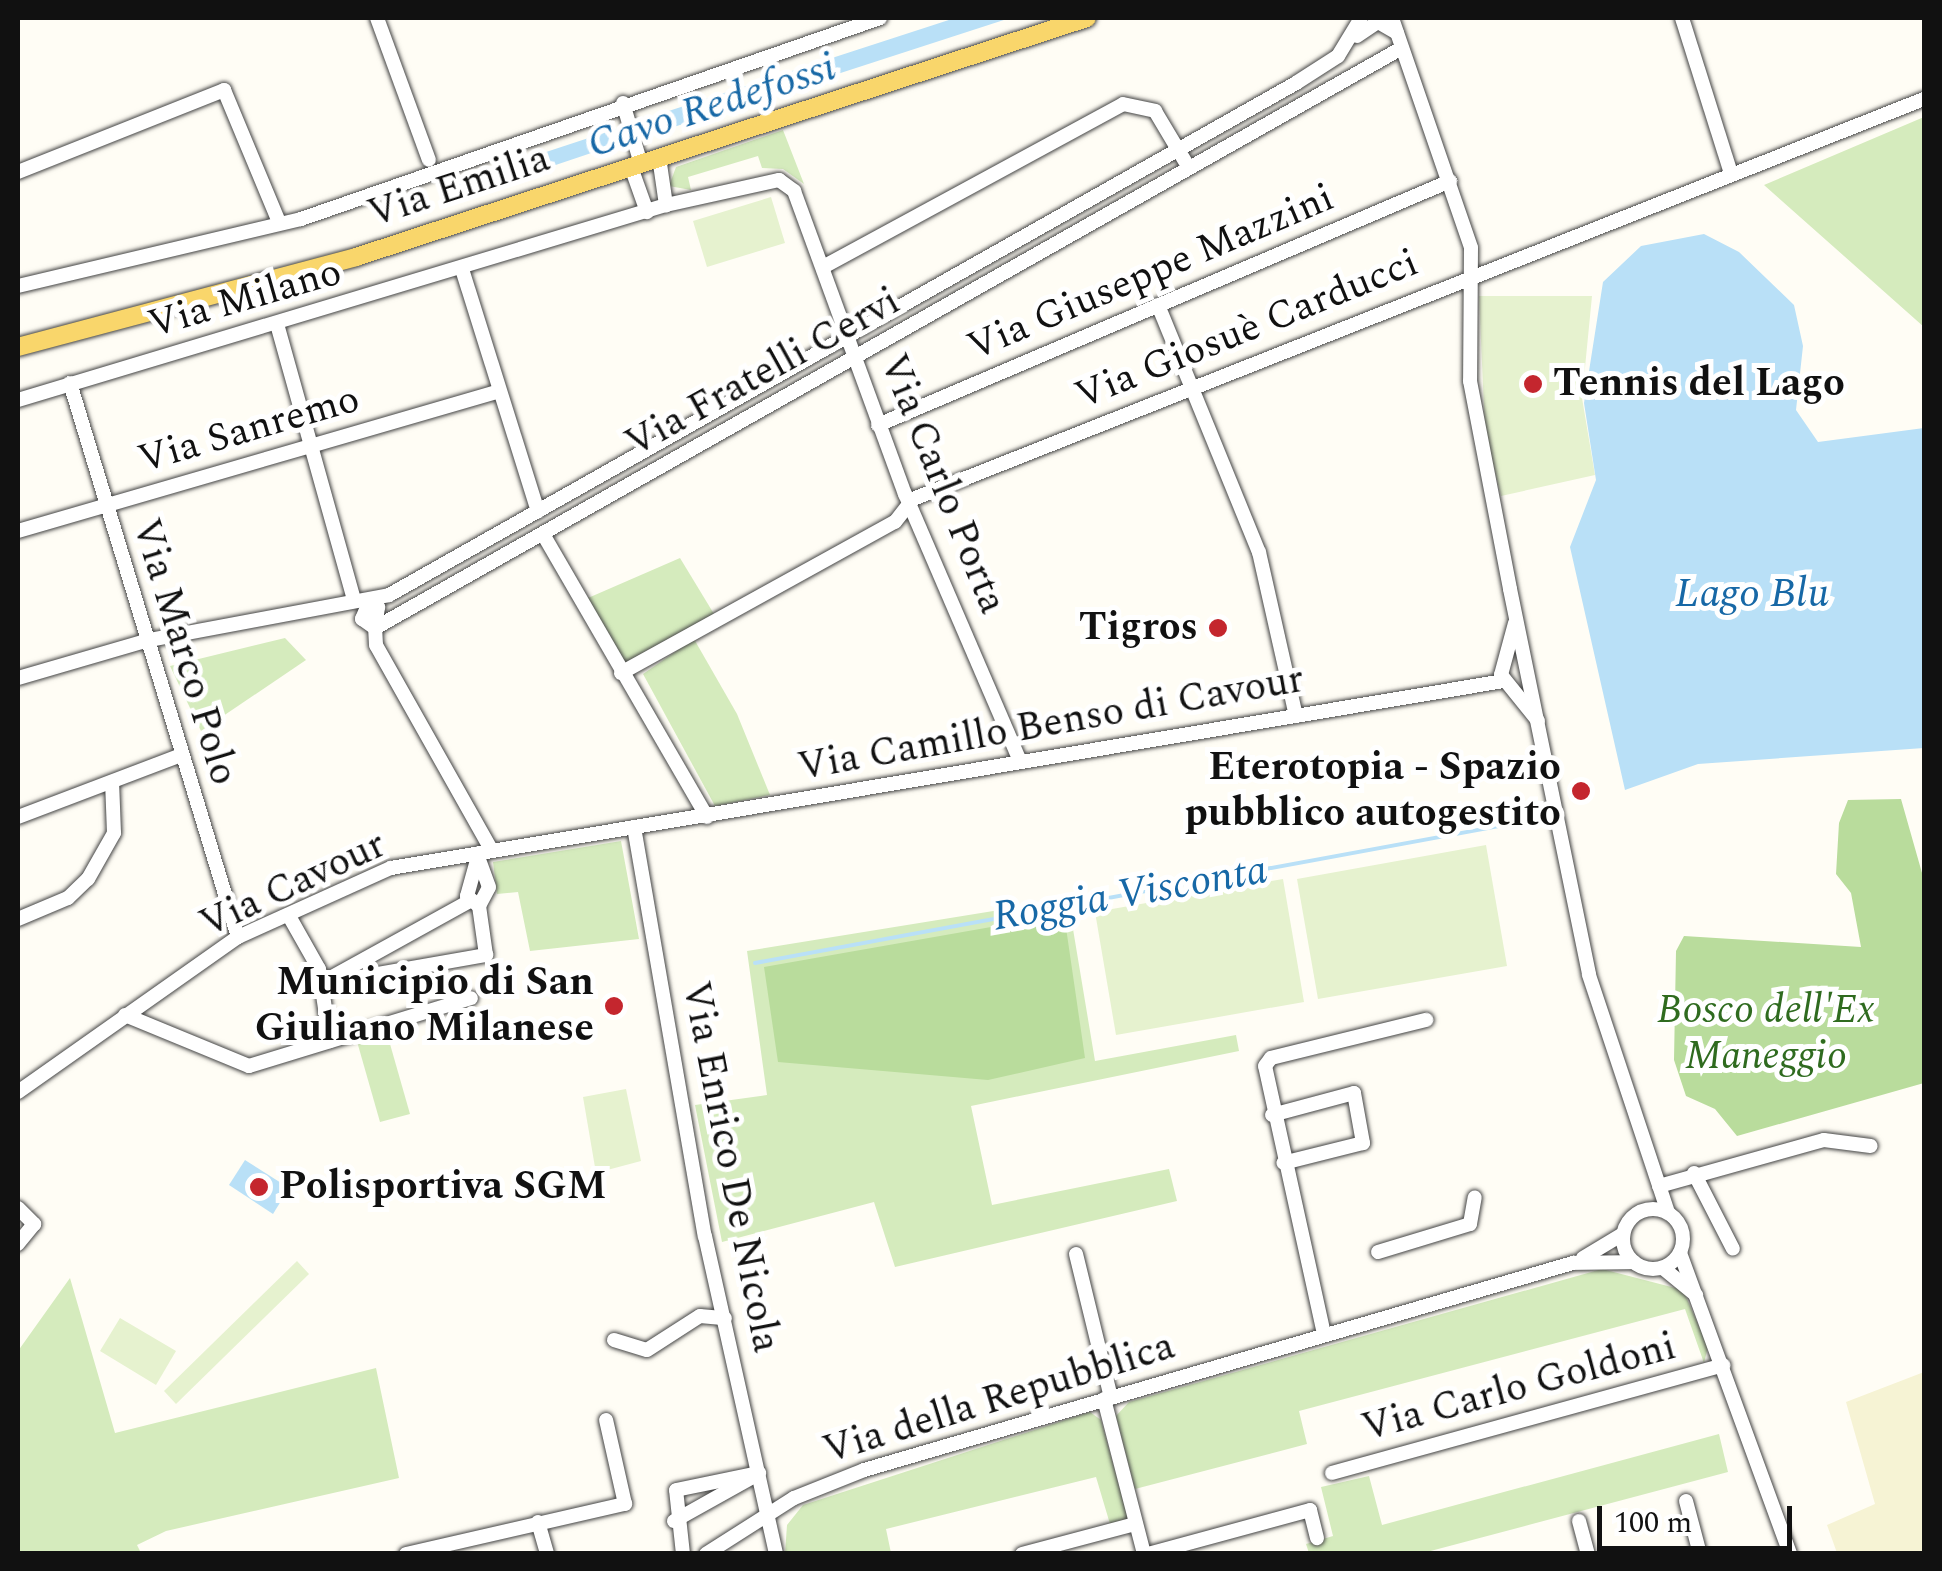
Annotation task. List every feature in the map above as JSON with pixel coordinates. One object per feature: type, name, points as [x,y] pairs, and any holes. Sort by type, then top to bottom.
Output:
[{"type":"main road","name":"Via Emilia","points":[[18,347],[356,258],[1087,18]]},
{"type":"street","points":[[376,18],[429,160]]},
{"type":"street","points":[[18,286],[279,222],[624,108],[860,21],[880,18]]},
{"type":"street","name":"Via Fratelli Cervi","points":[[18,678],[149,640],[362,599],[538,511],[1333,60],[1348,44],[1361,18]]},
{"type":"street","points":[[1396,31],[1412,18]]},
{"type":"street","points":[[1682,18],[1731,173]]},
{"type":"street","points":[[1348,44],[1374,22],[1396,31],[1450,181],[1474,272],[1470,381],[1590,975],[1652,1170],[1668,1213],[1682,1232],[1680,1253],[1790,1554]]},
{"type":"street","name":"Via Fratelli Cervi","points":[[375,628],[1189,168],[1396,31]]},
{"type":"street","points":[[18,172],[224,90],[279,222]]},
{"type":"street","name":"Via Giosuè Carducci","points":[[622,673],[895,522],[912,498],[1474,272],[1924,99]]},
{"type":"street","points":[[824,267],[1118,106],[1149,106],[1189,168]]},
{"type":"street","points":[[624,108],[644,163],[666,205]]},
{"type":"street","points":[[644,163],[647,212]]},
{"type":"street","name":"Via Carlo Porta","points":[[778,180],[794,191],[878,424],[1020,761]]},
{"type":"street","name":"Via Milano","points":[[18,400],[666,205],[778,180]]},
{"type":"street","name":"Via Giuseppe Mazzini","points":[[878,424],[1450,181]]},
{"type":"street","points":[[462,269],[538,511]]},
{"type":"street","points":[[1158,305],[1250,530],[1281,622],[1296,716]]},
{"type":"street","points":[[277,324],[311,446],[375,628],[376,645],[484,855],[473,904],[486,955],[321,984]]},
{"type":"street","name":"Via Marco Polo","points":[[70,384],[238,938]]},
{"type":"street","name":"Via Sanremo","points":[[18,531],[498,392]]},
{"type":"street","points":[[542,534],[706,816]]},
{"type":"street","points":[[1516,618],[1505,675],[1538,721]]},
{"type":"street","points":[[1505,675],[1529,669]]},
{"type":"street","name":"Via Camillo Benso di Cavour","points":[[634,827],[1296,716],[1505,675],[1524,685],[1529,669]]},
{"type":"street","points":[[18,817],[181,755]]},
{"type":"street","points":[[18,919],[68,898],[88,879],[114,834],[112,782]]},
{"type":"street","name":"Via Cavour","points":[[18,1092],[238,938],[391,868],[634,827]]},
{"type":"street","name":"Via Enrico De Nicola","points":[[634,827],[725,1318],[776,1554]]},
{"type":"street","points":[[321,984],[473,904]]},
{"type":"street","points":[[290,916],[321,984],[330,1041]]},
{"type":"street","points":[[125,1015],[249,1066],[471,998]]},
{"type":"street","points":[[1324,1334],[1264,1066],[1271,1058],[1426,1020]]},
{"type":"street","points":[[1272,1115],[1354,1093],[1363,1144],[1283,1164]]},
{"type":"street","points":[[1659,1186],[1694,1173],[1824,1140],[1871,1146]]},
{"type":"street","points":[[1652,1170],[1641,1212],[1623,1234],[1634,1262],[1664,1268],[1700,1299]]},
{"type":"street","points":[[1694,1173],[1733,1249]]},
{"type":"street","points":[[1378,1252],[1470,1224],[1475,1197]]},
{"type":"street","points":[[18,1208],[34,1224],[18,1244]]},
{"type":"street","points":[[1641,1212],[1668,1213]]},
{"type":"street","name":"Via della Repubblica","points":[[706,1554],[768,1519],[794,1498],[864,1470],[1573,1263],[1623,1234]]},
{"type":"street","points":[[1664,1268],[1680,1253]]},
{"type":"street","points":[[1076,1254],[1135,1524],[1146,1554],[1310,1510],[1317,1538]]},
{"type":"street","name":"Via della Repubblica","points":[[1573,1263],[1634,1262]]},
{"type":"street","points":[[614,1340],[647,1350],[700,1316],[725,1318]]},
{"type":"street","name":"Via Carlo Goldoni","points":[[1332,1473],[1723,1365]]},
{"type":"street","points":[[406,1554],[625,1504],[606,1420]]},
{"type":"street","points":[[674,1522],[759,1473]]},
{"type":"street","points":[[683,1554],[674,1522],[676,1490],[687,1482],[759,1473]]},
{"type":"street","points":[[1686,1501],[1700,1554]]},
{"type":"street","points":[[1579,1521],[1588,1554]]},
{"type":"street","points":[[538,1522],[547,1554]]},
{"type":"street","points":[[1022,1554],[1135,1524]]},
{"type":"shaded area","points":[[1924,1372],[1924,1553],[1837,1553],[1827,1525],[1875,1504],[1846,1402]]},
{"type":"green space","points":[[1924,117],[1924,327],[1764,185]]},
{"type":"green space","points":[[783,130],[804,184],[783,169],[762,168],[758,156],[688,177],[691,190],[669,186],[676,167]]},
{"type":"green space","points":[[771,197],[785,243],[707,267],[693,221]]},
{"type":"green space","name":"Tennis del Lago","points":[[1479,296],[1592,296],[1582,398],[1595,475],[1501,496],[1485,430]]},
{"type":"green space","points":[[680,558],[714,614],[623,664],[588,598]]},
{"type":"green space","points":[[285,638],[306,660],[201,731],[170,666]]},
{"type":"green space","points":[[694,639],[737,714],[770,795],[715,806],[643,674]]},
{"type":"green space","name":"Bosco dell'Ex Maneggio","points":[[1901,799],[1924,880],[1924,1083],[1737,1136],[1715,1109],[1686,1096],[1674,1060],[1676,951],[1684,936],[1861,947],[1851,893],[1836,874],[1839,823],[1848,800]]},
{"type":"green space","points":[[621,841],[639,939],[530,951],[518,892],[497,894],[493,862]]},
{"type":"green space","points":[[1486,845],[1507,966],[1318,999],[1297,879]]},
{"type":"green space","points":[[1283,879],[1304,1002],[1116,1035],[1095,912]]},
{"type":"green space","points":[[1068,899],[1095,1061],[1236,1035],[1239,1051],[971,1106],[992,1205],[1169,1169],[1177,1201],[895,1267],[874,1202],[722,1242],[695,1105],[767,1095],[747,951]]},
{"type":"green space","points":[[1064,914],[1085,1058],[988,1080],[778,1062],[764,967]]},
{"type":"green space","points":[[386,1030],[410,1114],[380,1122],[356,1038]]},
{"type":"green space","points":[[626,1089],[641,1161],[596,1173],[583,1097]]},
{"type":"green space","points":[[297,1261],[309,1274],[176,1404],[164,1391]]},
{"type":"green space","points":[[1602,1269],[1683,1290],[1708,1347],[1704,1363],[1685,1309],[1299,1411],[1307,1444],[1135,1489],[1116,1416],[1129,1402]]},
{"type":"green space","points":[[70,1278],[115,1433],[376,1368],[399,1478],[166,1531],[137,1545],[141,1553],[18,1553],[18,1351]]},
{"type":"green space","points":[[120,1318],[176,1351],[156,1385],[100,1351]]},
{"type":"green space","points":[[1090,1412],[1101,1420],[1128,1519],[1110,1524],[1096,1477],[886,1529],[891,1553],[785,1554],[787,1525],[803,1505]]},
{"type":"green space","points":[[1719,1434],[1728,1472],[1423,1553],[1309,1553],[1306,1544],[1333,1536],[1321,1487],[1369,1476],[1382,1525]]},
{"type":"water","name":"Cavo Redefossi","points":[[955,18],[1010,18],[646,136],[641,120]]},
{"type":"water","points":[[619,128],[624,142],[443,203],[439,187]]},
{"type":"water","name":"Lago Blu","points":[[1704,234],[1739,252],[1794,305],[1803,346],[1796,410],[1818,442],[1924,428],[1924,748],[1698,764],[1625,790],[1570,547],[1596,480],[1584,403],[1603,282],[1641,246]]},
{"type":"water","name":"Polisportiva SGM","points":[[245,1160],[289,1188],[273,1214],[229,1185]]},
{"type":"waterway","name":"Roggia Visconta","points":[[755,963],[1505,825]]},
{"type":"place","name":"Tennis del Lago","points":[[1533,384]]},
{"type":"place","name":"Tigros","points":[[1218,628]]},
{"type":"place","name":"Eterotopia - Spazio pubblico autogestito","points":[[1581,791]]},
{"type":"place","name":"Municipio di San Giuliano Milanese","points":[[614,1006]]},
{"type":"place","name":"Polisportiva SGM","points":[[259,1187]]}]
